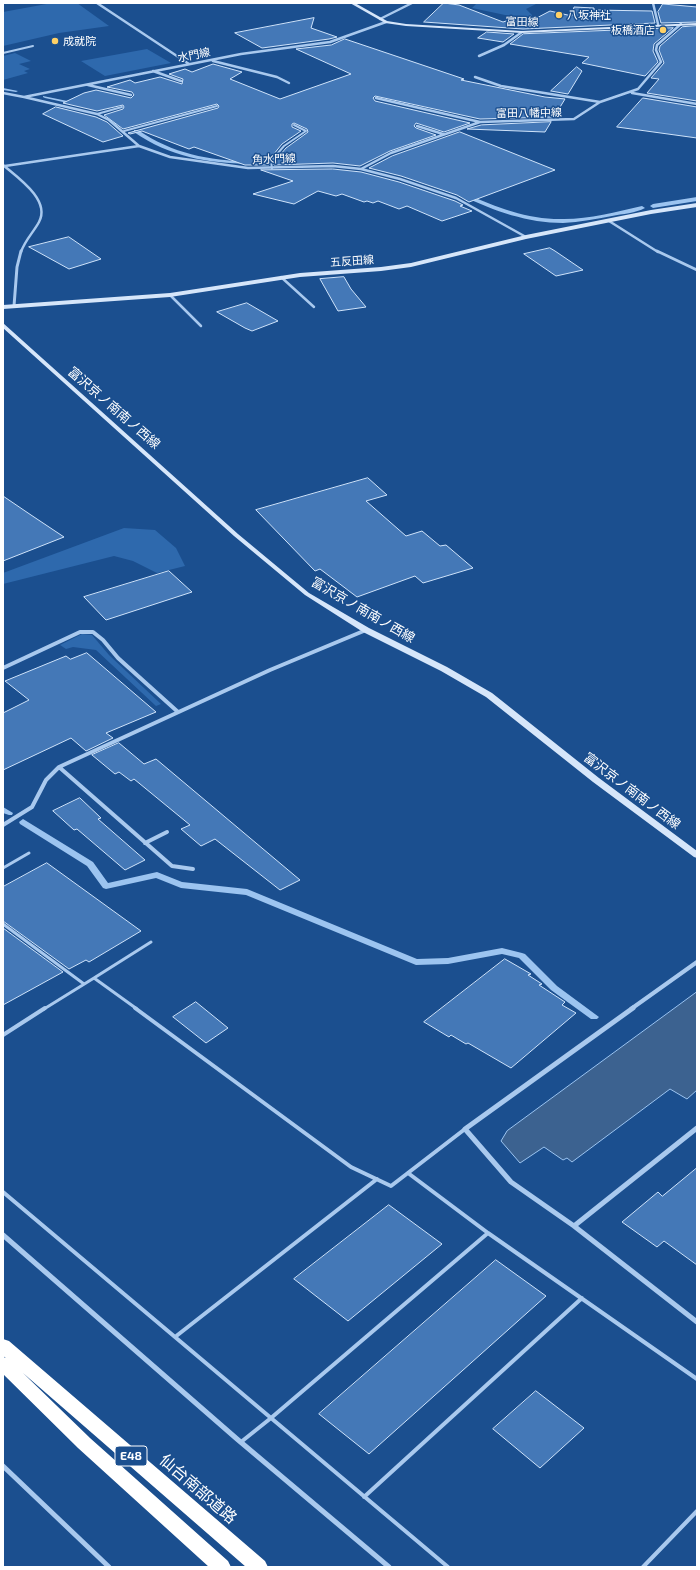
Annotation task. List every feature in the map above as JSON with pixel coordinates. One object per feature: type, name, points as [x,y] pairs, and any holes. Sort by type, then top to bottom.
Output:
[{"type":"highway","name":"仙台南部道路","points":[[3,1346],[259,1567]]},
{"type":"highway","name":"E48","points":[[3,1364],[84,1443],[222,1567]]},
{"type":"street","points":[[97,3],[189,64]]},
{"type":"street","name":"富田線","points":[[352,3],[386,22],[406,25],[522,32],[658,24],[697,24]]},
{"type":"street","points":[[380,19],[412,3]]},
{"type":"street","points":[[654,3],[658,24]]},
{"type":"street","name":"水門線","points":[[3,94],[24,97],[211,60],[330,42],[386,22]]},
{"type":"street","name":"富田八幡中線","points":[[361,169],[391,153],[480,122],[574,119],[600,102],[632,93],[638,89],[661,62],[656,50],[657,45],[681,24]]},
{"type":"street","points":[[479,56],[498,48],[522,32]]},
{"type":"street","points":[[211,60],[277,77],[289,83]]},
{"type":"street","points":[[153,71],[181,81]]},
{"type":"street","points":[[475,77],[501,86],[600,102]]},
{"type":"street","points":[[86,84],[131,95]]},
{"type":"street","points":[[632,93],[697,104]]},
{"type":"street","name":"角水門線","points":[[24,97],[96,114],[110,120],[139,146],[170,157],[248,168],[272,169],[333,166],[361,169],[419,185],[456,198],[526,237]]},
{"type":"street","points":[[376,98],[464,117],[480,122]]},
{"type":"street","points":[[417,126],[443,134]]},
{"type":"street","points":[[4,166],[139,146]]},
{"type":"street","points":[[4,166],[26,186],[42,206],[41,219],[23,243],[19,255],[14,306]]},
{"type":"street","name":"五反田線","points":[[3,307],[170,295],[281,277],[411,265],[526,237],[697,206]]},
{"type":"street","points":[[609,221],[662,254],[697,270]]},
{"type":"street","name":"富沢京ノ南南ノ西線","points":[[3,325],[242,540],[307,594],[366,630],[444,669],[489,695],[596,780],[697,855]]},
{"type":"street","points":[[3,825],[32,807],[46,780],[58,767],[270,670],[366,630]]},
{"type":"street","points":[[3,668],[80,632],[93,632],[103,640],[118,658],[178,712]]},
{"type":"street","points":[[58,767],[172,866],[193,869]]},
{"type":"street","points":[[145,843],[167,832]]},
{"type":"street","points":[[697,962],[465,1129],[511,1182],[574,1226],[697,1322]]},
{"type":"street","points":[[574,1226],[697,1128]]},
{"type":"street","points":[[3,1234],[241,1442],[389,1567]]},
{"type":"street","points":[[3,1466],[108,1567]]},
{"type":"lane","points":[[3,53],[33,46]]},
{"type":"lane","points":[[124,131],[217,106]]},
{"type":"lane","points":[[96,114],[122,107]]},
{"type":"lane","points":[[272,169],[271,160],[306,131],[294,125]]},
{"type":"lane","points":[[281,277],[314,307]]},
{"type":"lane","points":[[170,295],[201,326]]},
{"type":"lane","points":[[3,868],[29,853]]},
{"type":"lane","points":[[3,924],[84,984]]},
{"type":"lane","points":[[3,1035],[151,942]]},
{"type":"lane","points":[[94,978],[351,1167],[391,1186],[465,1129]]},
{"type":"lane","points":[[408,1173],[488,1233],[697,1379]]},
{"type":"lane","points":[[175,1337],[377,1179]]},
{"type":"lane","points":[[3,1192],[448,1567]]},
{"type":"lane","points":[[241,1442],[488,1233]]},
{"type":"lane","points":[[364,1497],[582,1298]]},
{"type":"lane","points":[[643,1567],[697,1511]]},
{"type":"shaded area","points":[[52,3],[77,3],[109,26],[59,33],[3,46],[3,12]]},
{"type":"shaded area","points":[[477,3],[558,3],[536,4],[526,9],[532,15],[532,18],[524,19],[472,8]]},
{"type":"shaded area","points":[[147,49],[171,63],[105,76],[81,61]]},
{"type":"shaded area","points":[[15,53],[31,61],[19,64],[30,69],[24,71],[28,73],[3,80],[3,56]]},
{"type":"shaded area","points":[[124,528],[155,530],[176,548],[185,566],[157,573],[133,561],[114,556],[3,584],[3,573]]},
{"type":"shaded area","points":[[82,634],[92,635],[109,655],[161,704],[156,706],[96,650],[73,647],[66,649],[60,645]]},
{"type":"shaded area","points":[[697,992],[697,1090],[687,1099],[670,1089],[572,1162],[567,1158],[563,1160],[544,1147],[520,1163],[501,1141],[507,1131]]},
{"type":"building","points":[[444,3],[459,5],[503,22],[529,22],[550,11],[572,16],[574,7],[594,8],[594,10],[652,11],[655,23],[523,29],[424,22]]},
{"type":"building","points":[[663,4],[697,7],[697,22],[661,23],[658,12]]},
{"type":"building","points":[[314,18],[311,28],[337,37],[262,48],[235,33]]},
{"type":"building","points":[[697,26],[697,101],[647,93],[659,79],[651,78],[664,63],[659,50],[660,46],[682,27]]},
{"type":"building","points":[[673,28],[654,44],[653,51],[658,62],[645,76],[582,63],[589,57],[510,44],[523,34]]},
{"type":"building","points":[[487,32],[514,34],[503,42],[478,38]]},
{"type":"building","points":[[345,39],[464,79],[461,80],[545,97],[565,99],[554,117],[480,119],[375,96],[373,98],[375,101],[470,123],[444,132],[416,123],[414,126],[416,128],[436,135],[390,151],[360,166],[333,163],[274,165],[274,162],[286,148],[308,132],[307,129],[294,123],[292,124],[292,127],[301,131],[282,144],[269,160],[269,165],[245,165],[194,147],[189,149],[142,131],[130,134],[128,133],[218,108],[219,106],[217,104],[123,129],[104,115],[123,109],[123,105],[97,111],[63,103],[84,93],[96,90],[131,98],[134,95],[132,92],[107,87],[130,80],[135,83],[160,77],[182,84],[183,79],[169,74],[185,69],[192,72],[213,64],[242,72],[230,79],[280,99],[351,74],[296,49],[331,45]]},
{"type":"building","points":[[577,67],[582,71],[568,94],[551,91]]},
{"type":"building","points":[[643,98],[697,107],[697,138],[617,127]]},
{"type":"building","points":[[56,107],[96,117],[107,122],[123,136],[103,142],[43,114]]},
{"type":"building","points":[[551,122],[545,132],[467,129],[481,125]]},
{"type":"building","points":[[460,132],[555,170],[469,202],[457,195],[401,176],[369,168],[392,156]]},
{"type":"building","points":[[333,169],[361,172],[399,182],[455,201],[463,205],[460,206],[472,211],[442,221],[407,206],[399,209],[378,201],[373,203],[367,201],[364,202],[342,194],[336,196],[318,191],[294,204],[253,194],[293,181],[261,170]]},
{"type":"building","points":[[69,237],[101,259],[69,269],[29,247]]},
{"type":"building","points":[[550,248],[583,270],[556,276],[524,254]]},
{"type":"building","points":[[344,277],[351,289],[366,307],[338,311],[320,279]]},
{"type":"building","points":[[247,303],[278,321],[252,331],[217,312]]},
{"type":"building","points":[[368,478],[387,495],[366,501],[406,536],[422,531],[440,546],[446,545],[473,568],[423,583],[415,576],[357,597],[320,569],[315,571],[256,510]]},
{"type":"building","points":[[3,496],[31,515],[64,537],[3,561]]},
{"type":"building","points":[[169,571],[192,592],[106,620],[84,597]]},
{"type":"building","points":[[87,653],[156,712],[106,733],[113,738],[86,751],[71,738],[3,770],[3,713],[29,700],[5,681],[66,656],[70,659]]},
{"type":"building","points":[[119,743],[144,764],[156,759],[300,880],[280,890],[215,839],[201,846],[181,829],[190,825],[134,779],[131,781],[119,772],[115,774],[92,755]]},
{"type":"building","points":[[80,798],[101,818],[98,819],[145,860],[125,870],[77,829],[74,830],[53,811]]},
{"type":"building","points":[[47,863],[141,931],[89,962],[86,960],[69,969],[3,921],[3,887]]},
{"type":"building","points":[[3,928],[63,972],[3,1005]]},
{"type":"building","points":[[505,959],[531,974],[528,975],[542,984],[539,985],[565,1002],[562,1005],[576,1013],[511,1068],[468,1043],[466,1044],[451,1035],[449,1037],[424,1022]]},
{"type":"building","points":[[196,1002],[228,1028],[206,1043],[173,1017]]},
{"type":"building","points":[[697,1168],[697,1265],[664,1241],[657,1247],[622,1222],[658,1192],[662,1196]]},
{"type":"building","points":[[389,1205],[442,1244],[348,1321],[294,1279]]},
{"type":"building","points":[[496,1260],[546,1296],[369,1454],[319,1414]]},
{"type":"building","points":[[536,1391],[584,1428],[540,1468],[493,1429]]},
{"type":"waterway","points":[[3,89],[16,91]]},
{"type":"waterway","points":[[45,97],[77,104]]},
{"type":"waterway","points":[[136,131],[148,140],[176,152],[190,156],[220,161],[250,163]]},
{"type":"waterway","points":[[465,195],[512,214],[551,221],[583,219],[642,208]]},
{"type":"waterway","points":[[653,206],[697,199]]},
{"type":"waterway","points":[[3,809],[9,813]]},
{"type":"waterway","points":[[23,822],[90,864],[106,886],[157,875],[181,885],[247,892],[416,962],[448,961],[502,951],[522,956],[554,988],[594,1017]]},
{"type":"place","name":"八坂神社","points":[[559,15]]},
{"type":"place","name":"板橋酒店","points":[[663,30]]},
{"type":"place","name":"成就院","points":[[55,41]]}]
